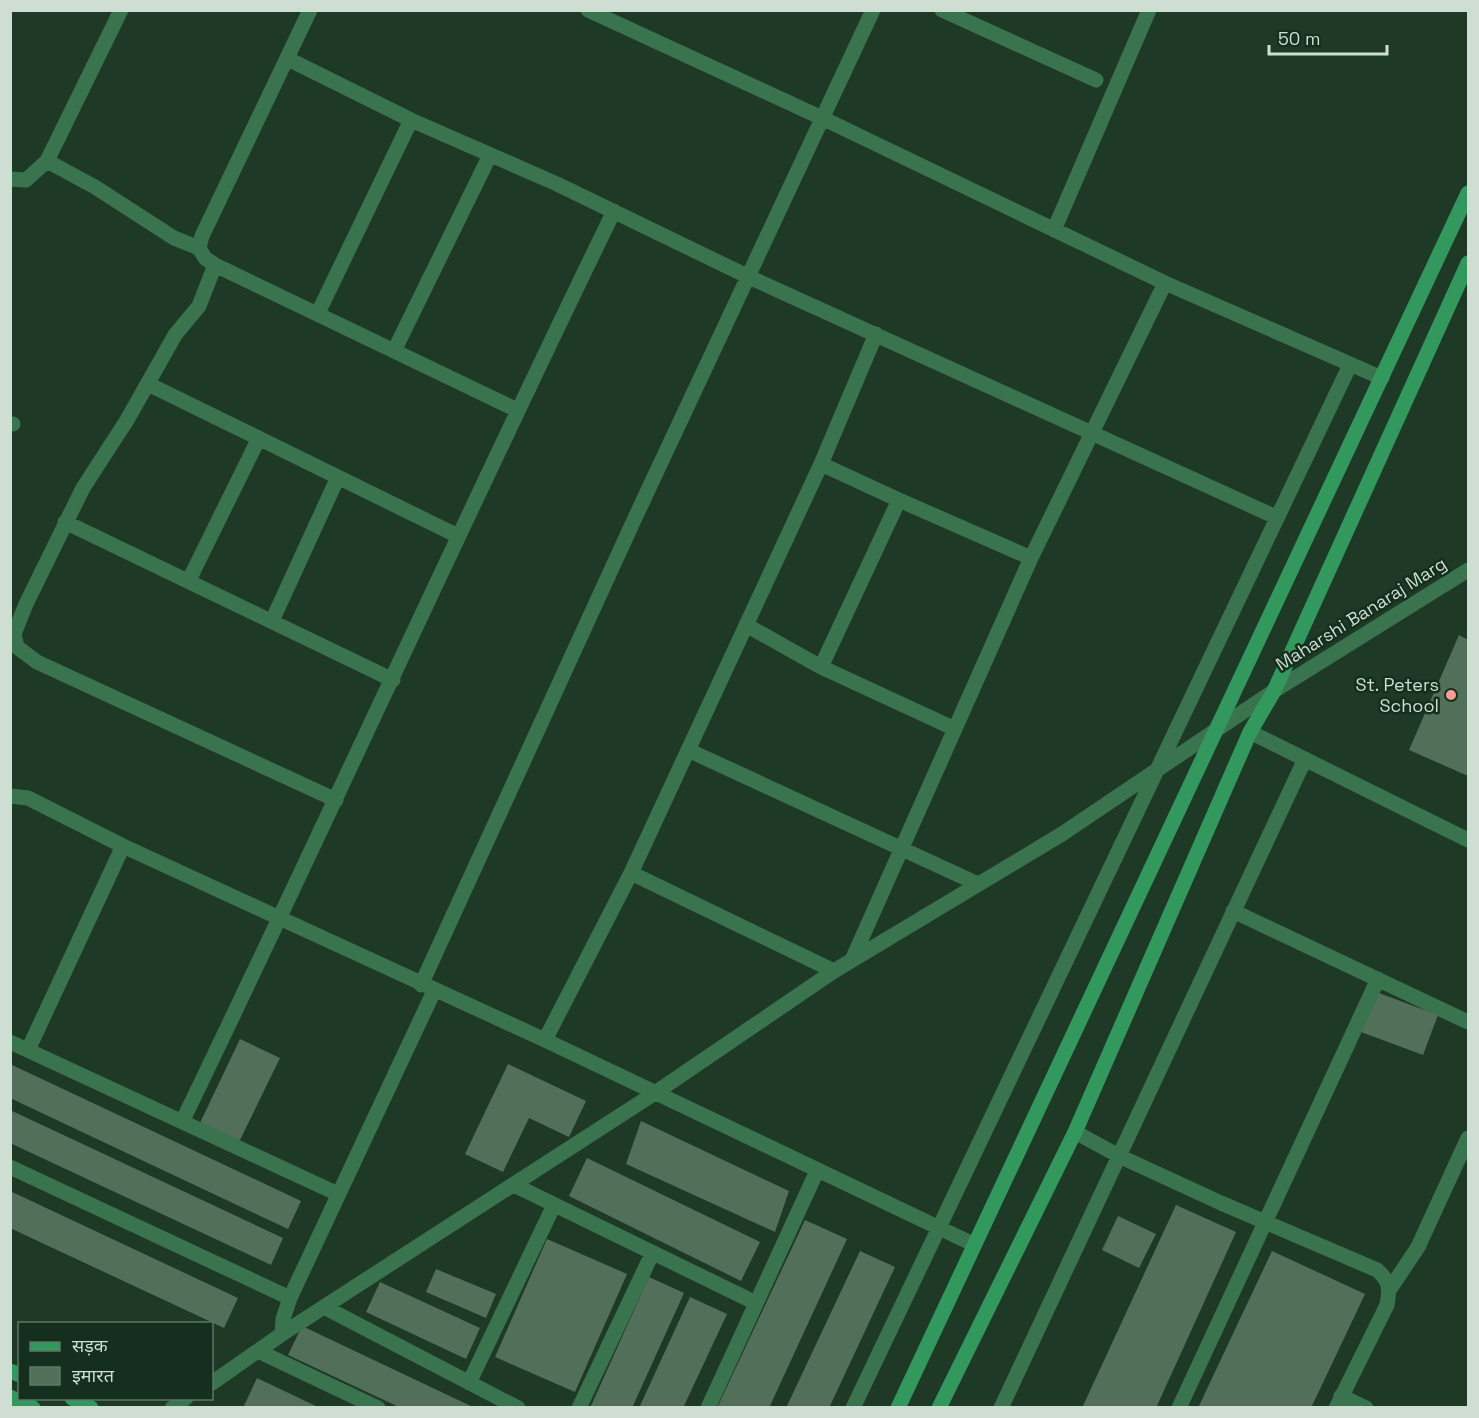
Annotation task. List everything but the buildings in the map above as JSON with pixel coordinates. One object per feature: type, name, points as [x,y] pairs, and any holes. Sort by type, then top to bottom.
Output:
[{"type":"street","points":[[10,179],[26,180],[47,161],[121,10]]},
{"type":"street","points":[[199,248],[202,236],[310,10]]},
{"type":"street","points":[[282,1334],[283,1319],[290,1298],[338,1194],[634,520],[873,10]]},
{"type":"street","points":[[942,10],[1096,80]]},
{"type":"street","points":[[1054,230],[1149,10]]},
{"type":"street","points":[[589,11],[822,118],[1165,283],[1383,378]]},
{"type":"street","points":[[288,59],[411,120],[614,211],[749,277],[1276,517]]},
{"type":"street","points":[[318,313],[411,120]]},
{"type":"street","points":[[394,351],[490,155]]},
{"type":"street","points":[[47,161],[95,187],[174,238],[199,248],[205,258],[215,265],[517,410]]},
{"type":"street","points":[[898,1407],[1468,193]]},
{"type":"street","points":[[183,1120],[393,680],[517,410],[614,211]]},
{"type":"street","points":[[939,1407],[1076,1132],[1250,732],[1274,691],[1468,263]]},
{"type":"street","points":[[215,265],[199,306],[175,335],[148,384],[94,469],[65,522],[14,634],[17,647],[22,653],[336,800]]},
{"type":"street","points":[[852,960],[953,728],[1031,558],[1090,432],[1165,283]]},
{"type":"street","points":[[545,1040],[631,873],[821,464],[876,334]]},
{"type":"street","points":[[853,1407],[1160,768],[1276,517],[1350,365]]},
{"type":"street","points":[[148,384],[458,536]]},
{"type":"street","points":[[189,580],[260,438]]},
{"type":"street","points":[[821,464],[899,501],[1031,558]]},
{"type":"street","points":[[272,621],[338,477]]},
{"type":"street","points":[[821,667],[899,501]]},
{"type":"street","points":[[65,522],[393,680]]},
{"type":"street","name":"Maharshi Banaraj Marg","points":[[213,1382],[282,1334],[655,1093],[834,971],[1062,834],[1274,691],[1468,570]]},
{"type":"street","points":[[746,625],[821,667],[953,728]]},
{"type":"street","points":[[1250,732],[1468,840]]},
{"type":"street","points":[[688,750],[978,884]]},
{"type":"street","points":[[1001,1407],[1305,759]]},
{"type":"street","points":[[10,796],[28,798],[123,846],[545,1040],[973,1244]]},
{"type":"street","points":[[28,1050],[123,846]]},
{"type":"street","points":[[631,873],[834,971]]},
{"type":"street","points":[[1233,910],[1468,1022]]},
{"type":"street","points":[[1179,1407],[1378,979]]},
{"type":"street","points":[[10,1041],[338,1194]]},
{"type":"street","points":[[1076,1132],[1119,1156],[1377,1270],[1386,1277],[1390,1288]]},
{"type":"street","points":[[1366,1407],[1339,1402],[1387,1305],[1390,1288],[1418,1248],[1468,1138]]},
{"type":"street","points":[[10,1167],[290,1298]]},
{"type":"street","points":[[708,1407],[817,1171]]},
{"type":"street","points":[[514,1185],[756,1303]]},
{"type":"street","points":[[469,1383],[554,1205]]},
{"type":"street","points":[[579,1407],[652,1254]]},
{"type":"street","points":[[324,1307],[518,1407]]},
{"type":"street","points":[[258,1351],[378,1407]]},
{"type":"street","points":[[10,1397],[33,1407]]},
{"type":"street","points":[[76,1400],[92,1407]]},
{"type":"place","name":"St. Peters School","points":[[1451,695]]}]
